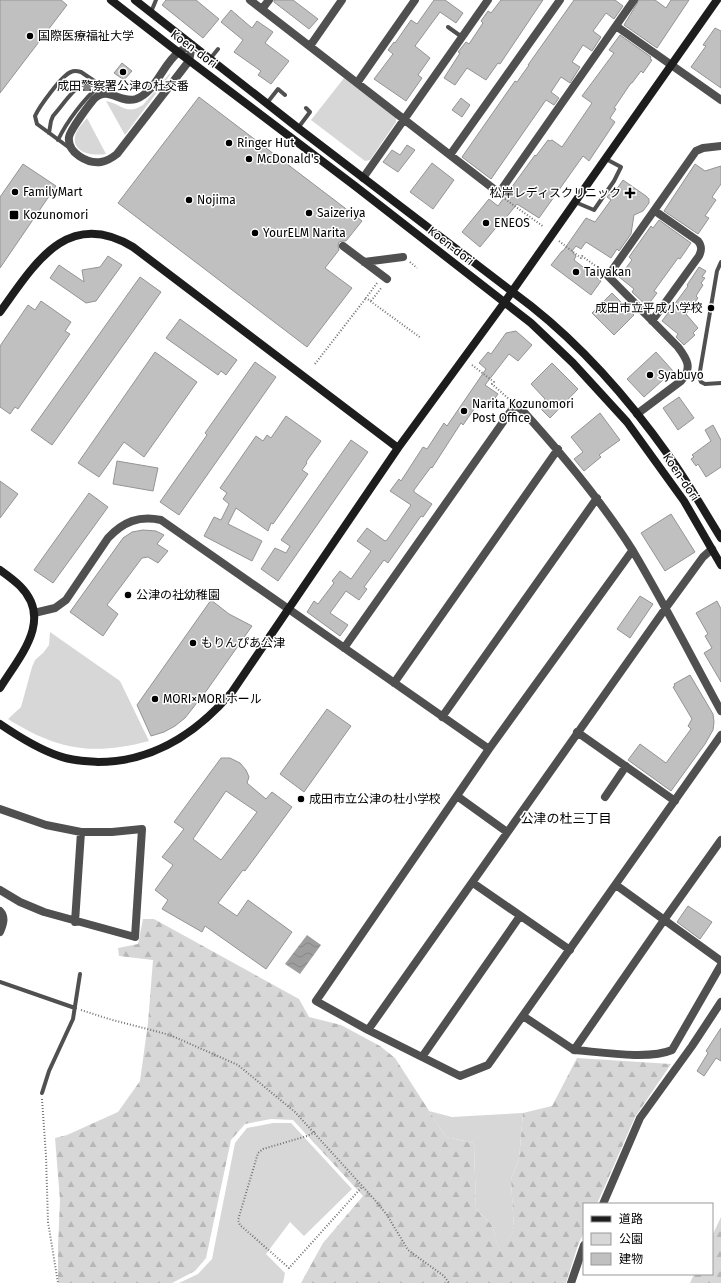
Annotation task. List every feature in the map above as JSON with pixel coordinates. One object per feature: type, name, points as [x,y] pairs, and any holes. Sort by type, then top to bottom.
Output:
[{"type":"street","name":"Koen-dori","points":[[111,0],[189,61],[355,186],[531,323],[573,363],[627,422],[684,501],[721,565]]},
{"type":"street","name":"Koen-dori","points":[[135,0],[298,128],[539,312],[581,351],[614,386],[637,414],[689,485],[721,538]]},
{"type":"street","points":[[250,0],[499,192],[634,0]]},
{"type":"street","points":[[262,9],[269,0]]},
{"type":"street","points":[[310,46],[342,0]]},
{"type":"street","points":[[357,83],[415,0]]},
{"type":"street","points":[[363,178],[488,0]]},
{"type":"street","points":[[450,155],[560,0]]},
{"type":"street","points":[[0,724],[38,748],[54,755],[72,760],[121,761],[141,757],[170,744],[195,728],[220,706],[232,692],[398,448],[512,292],[717,0]]},
{"type":"street","points":[[616,26],[721,100]]},
{"type":"street","points":[[192,45],[189,61],[117,154],[109,160],[92,162],[74,152],[70,145],[69,138],[71,132],[94,99],[106,93],[122,99],[130,100],[137,98],[149,89],[178,52],[192,45]]},
{"type":"street","points":[[637,414],[680,381],[686,375],[688,364],[686,357],[678,347],[608,276],[696,151],[702,148],[721,146]]},
{"type":"street","points":[[652,321],[702,250],[698,241],[654,211]]},
{"type":"street","points":[[0,312],[34,265],[62,241],[84,234],[104,235],[115,238],[133,247],[398,448]]},
{"type":"street","points":[[343,246],[384,279]]},
{"type":"street","points":[[364,262],[403,257]]},
{"type":"street","points":[[344,648],[515,405],[522,410],[558,449],[596,498],[632,551],[721,711]]},
{"type":"street","points":[[394,683],[558,449]]},
{"type":"street","points":[[442,717],[596,498]]},
{"type":"street","points":[[34,613],[55,608],[66,600],[108,538],[116,529],[141,518],[161,520],[489,749]]},
{"type":"street","points":[[368,1030],[473,883],[577,732],[703,557],[712,549]]},
{"type":"street","points":[[632,551],[489,749],[316,1001],[368,1030],[460,1076],[488,1065],[721,735]]},
{"type":"street","points":[[0,570],[20,586],[31,602],[34,613],[34,630],[29,642],[0,688]]},
{"type":"street","points":[[577,732],[675,801]]},
{"type":"street","points":[[605,797],[626,766]]},
{"type":"street","points":[[457,796],[507,832]]},
{"type":"street","points":[[0,809],[46,825],[81,832],[112,832],[142,829],[135,937],[75,922],[20,902],[0,890]]},
{"type":"street","points":[[75,922],[81,832]]},
{"type":"street","points":[[574,1050],[721,840]]},
{"type":"street","points":[[473,883],[570,950]]},
{"type":"street","points":[[616,885],[721,961]]},
{"type":"street","points":[[0,910],[4,919],[0,932]]},
{"type":"street","points":[[422,1057],[520,916]]},
{"type":"street","points":[[523,1016],[574,1050],[644,1055],[664,1053],[672,1050],[721,965]]},
{"type":"street","points":[[603,1203],[640,1118],[692,1046],[721,1002]]},
{"type":"street","points":[[571,1283],[583,1248]]},
{"type":"lane","points":[[151,12],[156,0]]},
{"type":"lane","points":[[448,27],[462,37]]},
{"type":"lane","points":[[210,59],[218,48]]},
{"type":"lane","points":[[74,152],[38,124],[35,116],[40,106],[62,78],[71,72],[76,71],[81,72],[112,94]]},
{"type":"lane","points":[[49,133],[53,116],[80,84],[91,79]]},
{"type":"lane","points":[[58,140],[63,130],[100,85]]},
{"type":"lane","points":[[267,104],[278,89],[284,95]]},
{"type":"lane","points":[[298,128],[310,112],[306,108]]},
{"type":"lane","points":[[575,202],[594,210],[614,181],[621,167],[606,159]]},
{"type":"lane","points":[[721,262],[699,377],[705,384],[721,383]]},
{"type":"lane","points":[[686,375],[699,377]]},
{"type":"lane","points":[[42,1092],[73,1019],[80,974]]},
{"type":"lane","points":[[0,982],[74,1008]]},
{"type":"path","points":[[499,192],[517,208],[544,227]]},
{"type":"path","points":[[560,241],[581,258],[582,256],[608,276]]},
{"type":"path","points":[[314,364],[366,298],[384,279]]},
{"type":"path","points":[[371,301],[384,279]]},
{"type":"path","points":[[366,298],[421,338]]},
{"type":"path","points":[[472,365],[494,382],[492,384],[515,405]]},
{"type":"path","points":[[74,1008],[170,1035],[238,1065],[295,1112],[315,1132],[387,1216],[408,1250],[444,1276],[449,1283]]},
{"type":"path","points":[[42,1092],[48,1222],[58,1283]]},
{"type":"path","points":[[315,1132],[307,1136],[263,1149],[258,1153],[238,1220],[240,1225],[289,1268],[362,1187]]},
{"type":"green space","points":[[170,73],[125,135],[106,101],[128,109],[137,108],[143,105]]},
{"type":"green space","points":[[344,78],[396,117],[396,122],[370,160],[365,161],[311,120]]},
{"type":"green space","points":[[87,118],[106,154],[89,154],[79,149],[76,145],[76,133]]},
{"type":"green space","points":[[50,632],[120,681],[149,741],[129,746],[110,748],[93,749],[76,747],[59,744],[43,738],[8,719],[21,707],[32,667],[35,660],[49,645]]},
{"type":"green space","points":[[143,919],[154,919],[299,999],[309,1017],[341,1025],[380,1046],[395,1058],[446,1137],[474,1143],[476,1209],[492,1225],[500,1251],[514,1231],[511,1179],[519,1159],[523,1113],[552,1106],[577,1058],[671,1064],[635,1117],[597,1203],[583,1203],[583,1234],[566,1283],[301,1283],[323,1243],[363,1196],[293,1120],[271,1119],[245,1124],[231,1140],[206,1258],[195,1271],[172,1283],[58,1283],[60,1200],[55,1138],[67,1135],[118,1112],[140,1081],[148,1023],[153,960],[119,956],[118,948],[138,944]]},
{"type":"green space","points":[[429,1111],[452,1117],[523,1113],[519,1159],[511,1179],[514,1231],[500,1252],[492,1225],[476,1209],[474,1143],[446,1137]]},
{"type":"green space","points":[[273,1123],[291,1123],[352,1189],[304,1236],[290,1222],[266,1254],[285,1273],[283,1283],[179,1283],[198,1274],[212,1259],[235,1143],[247,1128]]},
{"type":"green space","points":[[721,1217],[721,1283],[690,1283],[694,1275],[713,1275],[713,1234]]},
{"type":"water","points":[[307,935],[321,945],[300,974],[285,964]]},
{"type":"building","name":"国際医療福祉大学","points":[[0,0],[61,0],[67,5],[0,93]]},
{"type":"building","points":[[166,0],[196,0],[219,19],[203,38],[162,5]]},
{"type":"building","points":[[274,0],[293,0],[318,19],[309,29],[274,2]]},
{"type":"building","points":[[434,0],[445,0],[463,13],[456,23],[440,12],[415,46],[430,58],[418,75],[422,78],[406,101],[374,79],[393,54],[388,50],[394,42],[395,43],[411,20],[417,24]]},
{"type":"building","points":[[501,0],[543,0],[500,64],[498,63],[486,80],[467,68],[455,85],[444,78],[460,53],[458,52],[466,42],[469,44],[483,23],[481,21],[488,11],[491,13]]},
{"type":"building","points":[[574,0],[615,0],[623,6],[614,19],[606,13],[593,31],[601,37],[592,51],[583,45],[572,62],[580,67],[570,83],[561,77],[551,92],[559,98],[554,105],[546,100],[491,179],[462,157],[515,81],[517,82]]},
{"type":"building","points":[[639,0],[655,0],[666,8],[671,0],[689,0],[657,48],[624,25]]},
{"type":"building","points":[[231,10],[252,28],[257,21],[273,32],[265,43],[289,61],[271,84],[258,75],[261,71],[234,52],[243,40],[221,22]]},
{"type":"building","points":[[715,28],[721,31],[721,88],[691,67],[706,46],[703,45]]},
{"type":"building","points":[[620,35],[651,57],[650,59],[652,60],[643,73],[641,71],[631,83],[614,108],[616,109],[610,118],[615,122],[589,161],[583,156],[539,218],[517,204],[480,247],[462,232],[489,199],[498,206],[535,155],[536,156],[548,140],[552,140],[562,147],[592,103],[582,96],[614,53],[609,50]]},
{"type":"building","points":[[122,63],[132,71],[124,80],[114,73]]},
{"type":"building","name":"YourELM Narita","points":[[199,97],[362,221],[346,241],[339,242],[339,250],[325,268],[352,288],[307,347],[118,203]]},
{"type":"building","points":[[461,98],[470,105],[462,117],[452,110]]},
{"type":"building","points":[[407,145],[415,150],[398,172],[383,162],[392,150],[400,155]]},
{"type":"building","points":[[432,163],[454,180],[433,209],[410,192]]},
{"type":"building","name":"Kozunomori","points":[[23,164],[56,186],[0,268],[0,197]]},
{"type":"building","points":[[695,164],[705,171],[721,166],[721,184],[712,197],[716,200],[705,216],[709,218],[698,234],[664,211]]},
{"type":"building","points":[[623,180],[646,196],[649,199],[649,203],[643,211],[634,215],[631,234],[619,251],[617,249],[611,258],[586,242],[581,249],[576,246],[572,251],[576,256],[574,260],[601,281],[591,295],[551,265],[563,251],[586,218],[595,222],[611,200],[607,197],[612,191],[614,193]]},
{"type":"building","points":[[659,220],[691,243],[654,291],[657,293],[647,306],[632,292],[634,289],[619,277],[632,260],[629,257],[651,226],[653,228]]},
{"type":"building","points":[[108,256],[122,265],[96,301],[86,303],[50,278],[59,265],[84,282],[82,270],[100,267]]},
{"type":"building","points":[[699,267],[706,271],[702,277],[705,278],[701,283],[703,285],[696,296],[698,298],[686,314],[698,328],[693,333],[695,335],[684,345],[676,337],[678,334],[662,321],[688,286],[687,285]]},
{"type":"building","points":[[140,277],[161,292],[52,445],[31,430]]},
{"type":"building","points":[[612,293],[634,315],[614,335],[592,313]]},
{"type":"building","points":[[41,301],[71,322],[65,331],[70,334],[18,409],[15,407],[10,414],[0,407],[0,346],[28,305],[35,310]]},
{"type":"building","points":[[180,319],[237,360],[226,375],[221,371],[218,375],[166,338]]},
{"type":"building","points":[[516,331],[532,345],[518,361],[509,354],[485,385],[498,394],[488,408],[479,402],[463,425],[461,423],[432,468],[431,467],[414,490],[414,492],[432,504],[423,517],[421,516],[388,563],[384,560],[364,587],[367,589],[359,600],[346,591],[330,613],[348,625],[340,636],[307,612],[314,601],[318,604],[334,583],[332,581],[340,571],[351,579],[371,551],[357,541],[367,528],[385,541],[387,540],[411,505],[390,491],[399,479],[401,481],[423,447],[427,449],[444,423],[447,426],[486,369],[479,363],[488,352],[491,354],[506,333]]},
{"type":"building","points":[[155,352],[197,382],[144,457],[124,442],[99,477],[78,463]]},
{"type":"building","points":[[656,352],[673,371],[644,397],[627,379]]},
{"type":"building","points":[[255,362],[276,377],[179,515],[160,502],[207,435],[205,433]]},
{"type":"building","points":[[552,363],[578,389],[550,418],[538,406],[545,399],[531,384]]},
{"type":"building","points":[[679,397],[694,418],[678,430],[663,408]]},
{"type":"building","points":[[600,413],[620,440],[599,455],[601,457],[584,471],[574,459],[583,452],[571,437]]},
{"type":"building","points":[[286,416],[321,441],[302,470],[308,474],[273,524],[271,523],[268,531],[236,508],[228,524],[262,541],[252,561],[204,536],[214,517],[221,520],[229,504],[223,499],[227,493],[220,488],[256,436],[263,441],[267,435],[271,438]]},
{"type":"building","points":[[713,425],[721,440],[721,467],[706,477],[698,464],[696,466],[691,459],[694,457],[692,455],[711,441],[705,430]]},
{"type":"building","points":[[351,440],[368,452],[278,581],[261,569],[275,548],[286,553],[290,546],[281,540]]},
{"type":"building","points":[[117,461],[158,468],[153,491],[113,484]]},
{"type":"building","points":[[0,481],[18,494],[0,518]]},
{"type":"building","points":[[89,493],[108,507],[53,583],[34,570]]},
{"type":"building","points":[[671,514],[695,552],[665,571],[641,533]]},
{"type":"building","points":[[143,530],[156,531],[164,535],[157,544],[168,551],[158,563],[148,557],[142,558],[107,605],[118,614],[103,636],[70,612],[123,538],[132,532]]},
{"type":"building","points":[[640,596],[653,604],[630,638],[617,629]]},
{"type":"building","points":[[211,600],[229,614],[252,626],[207,690],[185,718],[164,732],[151,736],[137,705]]},
{"type":"building","points":[[717,601],[721,609],[721,682],[704,653],[712,648],[705,636],[708,634],[696,613]]},
{"type":"building","points":[[690,675],[713,714],[713,730],[705,744],[671,791],[628,760],[640,744],[666,763],[691,729],[688,726],[692,719],[673,687],[675,686],[674,684]]},
{"type":"building","points":[[327,709],[351,726],[304,792],[280,774]]},
{"type":"building","points":[[221,758],[230,758],[240,763],[246,770],[249,777],[247,783],[266,799],[272,792],[292,807],[245,871],[243,870],[218,903],[237,916],[248,900],[292,932],[266,969],[205,926],[202,932],[162,909],[168,900],[155,890],[173,865],[162,857],[184,829],[174,822]],"holes":[[[226,791],[257,812],[221,860],[193,839]]]},
{"type":"building","points":[[688,906],[712,922],[700,939],[677,922]]},
{"type":"building","points":[[721,1028],[721,1061],[716,1058],[704,1076],[697,1071],[708,1053],[706,1051]]},
{"type":"place","name":"国際医療福祉大学","points":[[30,36]]},
{"type":"place","name":"成田警察署公津の杜交番","points":[[123,72]]},
{"type":"place","name":"Ringer Hut","points":[[229,143]]},
{"type":"place","name":"McDonald's","points":[[249,159]]},
{"type":"place","name":"FamilyMart","points":[[15,192]]},
{"type":"place","name":"松岸レディスクリニック","points":[[630,193]]},
{"type":"place","name":"Nojima","points":[[189,200]]},
{"type":"place","name":"Saizeriya","points":[[309,213]]},
{"type":"place","name":"Kozunomori","points":[[14,215]]},
{"type":"place","name":"ENEOS","points":[[486,223]]},
{"type":"place","name":"YourELM Narita","points":[[255,233]]},
{"type":"place","name":"Taiyakan","points":[[576,272]]},
{"type":"place","name":"成田市立平成小学校","points":[[711,308]]},
{"type":"place","name":"Syabuyo","points":[[650,375]]},
{"type":"place","name":"Narita Kozunomori Post Office","points":[[464,411]]},
{"type":"place","name":"公津の社幼稚園","points":[[128,595]]},
{"type":"place","name":"もりんぴあ公津","points":[[193,643]]},
{"type":"place","name":"MORI×MORIホール","points":[[155,699]]},
{"type":"place","name":"成田市立公津の杜小学校","points":[[301,799]]},
{"type":"district","name":"公津の杜三丁目","points":[[566,818]]}]
